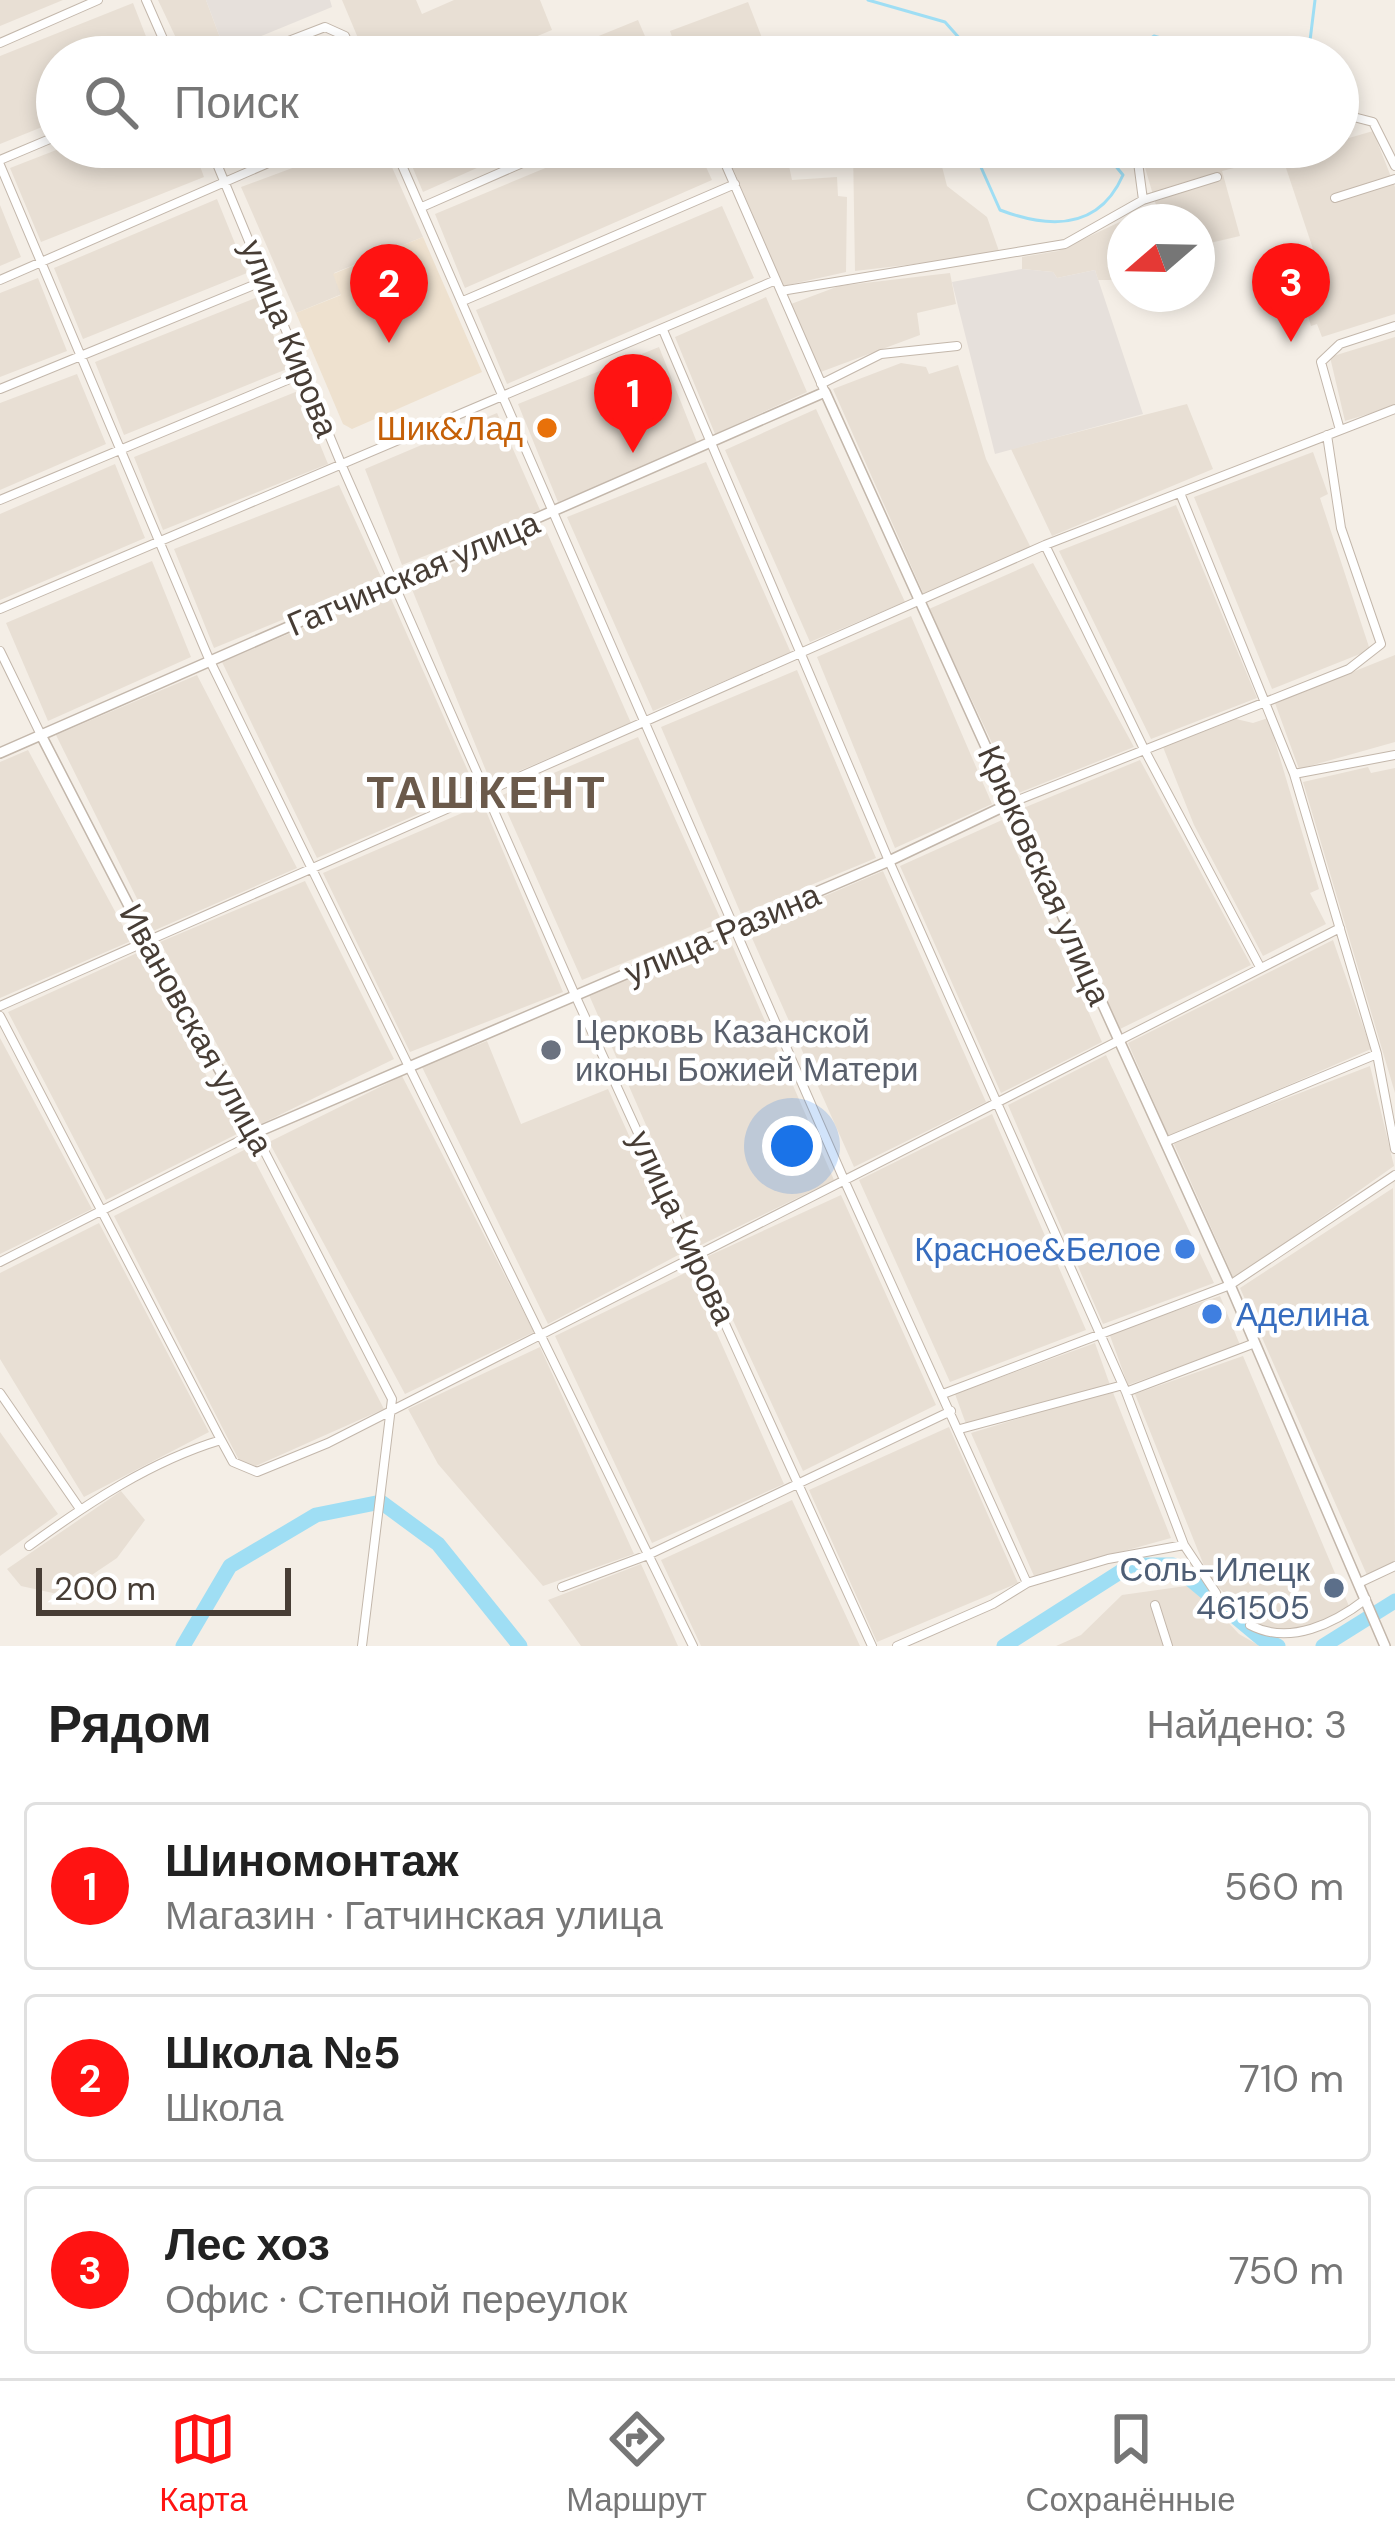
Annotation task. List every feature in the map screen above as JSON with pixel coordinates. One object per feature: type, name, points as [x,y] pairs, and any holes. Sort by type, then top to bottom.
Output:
[{"type":"street","points":[[0,43],[98,0]]},
{"type":"street","points":[[146,0],[162,36]]},
{"type":"street","points":[[302,36],[325,27],[338,29],[342,36]]},
{"type":"street","points":[[1359,119],[1372,122],[1395,166]]},
{"type":"street","points":[[36,146],[0,163],[209,659],[693,1646]]},
{"type":"street","name":"улица Кирова","points":[[219,168],[342,466],[575,995],[872,1646]]},
{"type":"street","points":[[0,280],[255,168]]},
{"type":"street","points":[[404,168],[845,1182],[1027,1583]]},
{"type":"street","points":[[422,207],[511,168]]},
{"type":"street","name":"Крюковская улица","points":[[728,168],[1230,1285],[1380,1641]]},
{"type":"street","points":[[1139,168],[1143,200]]},
{"type":"street","points":[[781,291],[970,264],[1065,244],[1143,200],[1217,178]]},
{"type":"street","points":[[1335,198],[1395,179]]},
{"type":"street","points":[[463,301],[735,184]]},
{"type":"street","points":[[0,389],[266,280]]},
{"type":"street","points":[[0,610],[776,280]]},
{"type":"street","points":[[1340,430],[1322,362],[1340,344],[1395,326]]},
{"type":"street","points":[[663,330],[890,861],[1125,1389],[1184,1545],[1216,1592]]},
{"type":"street","name":"Гатчинская улица","points":[[0,753],[712,445],[881,354],[957,346]]},
{"type":"street","points":[[0,500],[304,373]]},
{"type":"street","points":[[0,1006],[805,655],[1045,545],[1395,409]]},
{"type":"street","name":"улица Разина","points":[[0,1262],[255,1133],[410,1064],[890,861],[1013,802],[1349,669],[1381,644],[1341,528],[1327,435]]},
{"type":"street","points":[[1180,493],[1268,699],[1294,774],[1377,1054],[1395,1149]]},
{"type":"street","points":[[1045,545],[1144,749],[1260,967]]},
{"type":"street","name":"Ивановская улица","points":[[0,651],[147,941],[385,1376],[393,1408]]},
{"type":"street","points":[[1294,774],[1395,754]]},
{"type":"street","points":[[0,1016],[233,1462],[257,1472],[544,1334],[1340,928]]},
{"type":"street","points":[[1165,1142],[1377,1054]]},
{"type":"street","points":[[943,1394],[1230,1285],[1395,1175]]},
{"type":"street","points":[[960,1429],[1125,1389],[1255,1343]]},
{"type":"street","points":[[0,1393],[80,1509]]},
{"type":"street","points":[[362,1646],[393,1408]]},
{"type":"street","points":[[562,1588],[648,1555],[951,1411]]},
{"type":"street","points":[[29,1546],[80,1509],[154,1466],[221,1439]]},
{"type":"street","points":[[897,1646],[993,1604],[1027,1583],[1184,1545]]},
{"type":"street","points":[[1359,1583],[1395,1566]]},
{"type":"street","points":[[1250,1625],[1263,1634],[1312,1634],[1352,1616],[1367,1601]]},
{"type":"street","points":[[1156,1605],[1168,1646]]},
{"type":"shaded area","points":[[0,0],[63,0],[0,26]]},
{"type":"shaded area","points":[[158,0],[206,0],[219,36],[175,36]]},
{"type":"shaded area","points":[[206,0],[330,0],[332,7],[261,36],[219,36]]},
{"type":"shaded area","points":[[342,0],[416,0],[422,14],[454,0],[540,0],[552,30],[538,36],[357,36]]},
{"type":"shaded area","points":[[748,2],[761,36],[672,36],[670,31]]},
{"type":"shaded area","points":[[133,3],[146,36],[50,36]]},
{"type":"shaded area","points":[[638,20],[645,36],[599,36]]},
{"type":"shaded area","points":[[36,42],[36,129],[0,144],[0,56]]},
{"type":"shaded area","points":[[1373,131],[1395,187],[1395,314],[1322,337],[1317,324],[1311,326],[1303,299],[1309,284],[1323,279],[1286,168],[1359,168],[1359,135]]},
{"type":"shaded area","points":[[36,158],[36,168],[201,168],[204,177],[41,242],[10,168]]},
{"type":"shaded area","points":[[292,168],[392,168],[423,237],[334,273],[342,294],[296,313],[241,187]]},
{"type":"shaded area","points":[[413,168],[477,168],[423,192]]},
{"type":"shaded area","points":[[546,168],[707,168],[712,180],[465,288],[435,214]]},
{"type":"shaded area","points":[[733,168],[789,168],[792,180],[837,177],[838,196],[847,197],[846,272],[783,286]]},
{"type":"shaded area","points":[[853,168],[942,168],[947,186],[987,217],[1000,254],[855,271]]},
{"type":"shaded area","points":[[1145,168],[1234,168],[1222,171],[1240,236],[1215,242],[1215,204],[1156,204]]},
{"type":"shaded area","points":[[217,199],[247,273],[83,339],[54,268]]},
{"type":"shaded area","points":[[0,205],[21,257],[0,266]]},
{"type":"shaded area","points":[[722,206],[754,278],[507,384],[476,310]]},
{"type":"shaded area","points":[[1107,228],[1107,280],[1098,280],[1095,270],[1057,278],[1053,272],[1022,269],[1022,257],[1058,251]]},
{"type":"shaded area","points":[[423,237],[482,372],[352,429],[343,424],[296,313],[341,295],[333,274]]},
{"type":"shaded area","points":[[1022,269],[1053,272],[1057,278],[1095,270],[1143,414],[995,454],[952,282]]},
{"type":"shaded area","points":[[950,273],[956,304],[917,313],[920,335],[818,373],[791,304],[839,286]]},
{"type":"shaded area","points":[[38,278],[67,351],[0,377],[0,293]]},
{"type":"shaded area","points":[[258,297],[287,369],[124,435],[95,362]]},
{"type":"shaded area","points":[[766,297],[807,392],[715,434],[675,337]]},
{"type":"shaded area","points":[[1395,337],[1395,406],[1345,421],[1330,357]]},
{"type":"shaded area","points":[[659,347],[698,445],[558,502],[518,404]]},
{"type":"shaded area","points":[[901,363],[926,367],[929,374],[958,365],[986,459],[1031,548],[924,595],[833,389]]},
{"type":"shaded area","points":[[77,374],[106,444],[0,490],[0,403]]},
{"type":"shaded area","points":[[298,391],[328,464],[163,530],[134,457]]},
{"type":"shaded area","points":[[1187,404],[1213,469],[1052,536],[1011,449]]},
{"type":"shaded area","points":[[816,409],[905,602],[810,642],[725,450]]},
{"type":"shaded area","points":[[497,413],[540,510],[402,565],[365,469]]},
{"type":"shaded area","points":[[1313,452],[1328,494],[1320,498],[1370,650],[1272,689],[1194,497]]},
{"type":"shaded area","points":[[706,462],[791,653],[653,711],[567,517]]},
{"type":"shaded area","points":[[115,464],[145,538],[0,600],[0,514]]},
{"type":"shaded area","points":[[339,485],[382,579],[214,648],[174,549]]},
{"type":"shaded area","points":[[1176,505],[1257,698],[1151,739],[1059,551]]},
{"type":"shaded area","points":[[544,526],[631,723],[491,783],[409,582]]},
{"type":"shaded area","points":[[152,561],[191,657],[48,721],[6,623]]},
{"type":"shaded area","points":[[1033,563],[1134,747],[1016,794],[929,609]]},
{"type":"shaded area","points":[[388,592],[476,789],[317,858],[222,662]]},
{"type":"shaded area","points":[[911,616],[992,804],[895,848],[817,657]]},
{"type":"shaded area","points":[[1395,655],[1395,742],[1299,769],[1275,703]]},
{"type":"shaded area","points":[[797,670],[876,858],[741,914],[661,727]]},
{"type":"shaded area","points":[[197,675],[297,868],[153,931],[56,735]]},
{"type":"shaded area","points":[[1268,718],[1319,889],[1310,893],[1326,924],[1263,956],[1194,825],[1163,747],[1236,719],[1253,723]]},
{"type":"shaded area","points":[[638,737],[722,922],[582,980],[500,796]]},
{"type":"shaded area","points":[[28,750],[131,941],[0,998],[0,762]]},
{"type":"shaded area","points":[[1140,760],[1251,965],[1120,1029],[1021,809]]},
{"type":"shaded area","points":[[1368,767],[1371,773],[1395,768],[1395,1093],[1303,782]]},
{"type":"shaded area","points":[[483,804],[563,992],[410,1052],[323,873]]},
{"type":"shaded area","points":[[1002,820],[1102,1042],[1001,1093],[900,866]]},
{"type":"shaded area","points":[[883,871],[986,1102],[854,1167],[748,929]]},
{"type":"shaded area","points":[[305,881],[394,1059],[261,1124],[160,942]]},
{"type":"shaded area","points":[[729,938],[834,1180],[699,1246],[589,995]]},
{"type":"shaded area","points":[[1333,940],[1371,1049],[1169,1137],[1128,1043]]},
{"type":"shaded area","points":[[137,953],[239,1133],[106,1200],[8,1012]]},
{"type":"shaded area","points":[[0,1038],[92,1209],[0,1254]]},
{"type":"shaded area","points":[[487,1041],[521,1124],[608,1089],[682,1253],[548,1324],[422,1067]]},
{"type":"shaded area","points":[[1106,1055],[1214,1283],[1103,1324],[1008,1105]]},
{"type":"shaded area","points":[[1370,1066],[1394,1166],[1234,1279],[1173,1142]]},
{"type":"shaded area","points":[[402,1076],[534,1332],[405,1394],[269,1142]]},
{"type":"shaded area","points":[[992,1114],[1086,1330],[950,1382],[859,1180]]},
{"type":"shaded area","points":[[248,1148],[384,1409],[249,1469],[242,1466],[114,1216]]},
{"type":"shaded area","points":[[1393,1188],[1395,1561],[1367,1575],[1240,1288]]},
{"type":"shaded area","points":[[841,1195],[936,1405],[803,1471],[704,1258]]},
{"type":"shaded area","points":[[99,1223],[209,1432],[84,1497],[0,1359],[0,1273]]},
{"type":"shaded area","points":[[689,1271],[784,1484],[652,1543],[555,1336]]},
{"type":"shaded area","points":[[1220,1296],[1240,1345],[1128,1385],[1109,1333]]},
{"type":"shaded area","points":[[1095,1343],[1110,1385],[966,1424],[955,1394]]},
{"type":"shaded area","points":[[540,1347],[634,1554],[543,1586],[438,1464],[408,1409]]},
{"type":"shaded area","points":[[1243,1356],[1351,1611],[1304,1629],[1264,1632],[1209,1578],[1135,1394]]},
{"type":"shaded area","points":[[1112,1390],[1171,1538],[1034,1576],[971,1433]]},
{"type":"shaded area","points":[[949,1427],[1018,1583],[877,1642],[809,1490]]},
{"type":"shaded area","points":[[0,1432],[58,1514],[0,1556]]},
{"type":"shaded area","points":[[121,1491],[145,1520],[117,1558],[62,1595],[21,1586],[7,1569]]},
{"type":"shaded area","points":[[792,1500],[860,1646],[701,1646],[661,1560]]},
{"type":"shaded area","points":[[641,1564],[678,1646],[581,1646],[548,1600]]},
{"type":"shaded area","points":[[1193,1585],[1239,1634],[1260,1646],[1056,1646],[1081,1635],[1122,1595]]},
{"type":"waterway","points":[[868,0],[945,22],[957,36]]},
{"type":"waterway","points":[[1311,36],[1315,0]]},
{"type":"waterway","points":[[981,168],[1000,210],[1055,222],[1087,215],[1101,206],[1123,175],[1117,168]]},
{"type":"waterway","points":[[183,1646],[230,1566],[316,1515],[381,1502],[438,1544],[520,1646]]},
{"type":"waterway","points":[[1004,1646],[1131,1565],[1173,1565],[1262,1639],[1278,1646]]},
{"type":"waterway","points":[[1323,1646],[1395,1601]]},
{"type":"place","name":"Лес хоз","points":[[1291,342]]},
{"type":"place","name":"Школа №5","points":[[389,343]]},
{"type":"place","name":"Шик&Лад","points":[[547,428]]},
{"type":"place","name":"Шиномонтаж","points":[[633,453]]},
{"type":"place","name":"Церковь Казанской иконы Божией Матери","points":[[551,1050]]},
{"type":"place","name":"Красное&Белое","points":[[1185,1249]]},
{"type":"place","name":"Аделина","points":[[1212,1314]]},
{"type":"place","name":"Соль-Илецк 461505","points":[[1334,1588]]},
{"type":"district","name":"ТАШКЕНТ","points":[[487,792]]}]
